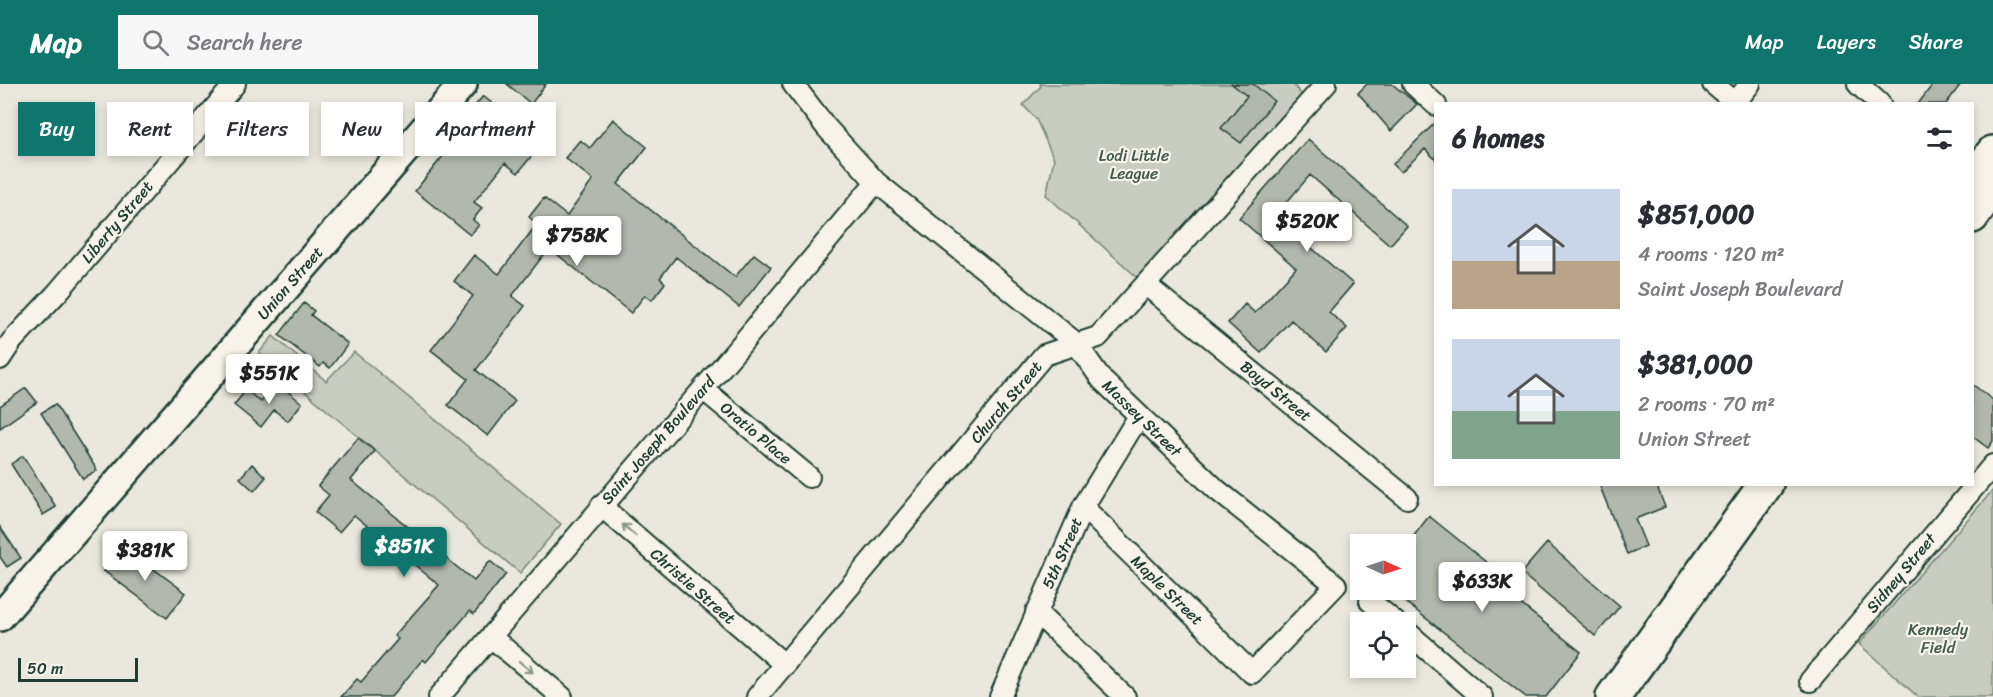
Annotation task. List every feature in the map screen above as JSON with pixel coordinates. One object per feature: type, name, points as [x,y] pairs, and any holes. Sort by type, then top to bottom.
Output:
[{"type":"highway","points":[[1983,200],[1993,153]]},
{"type":"highway","points":[[1613,697],[1766,486]]},
{"type":"highway","points":[[1638,697],[1789,486]]},
{"type":"street","name":"Liberty Street","points":[[0,359],[12,341],[57,293],[235,84]]},
{"type":"street","name":"Massey Street","points":[[793,84],[826,128],[876,182],[1076,343],[1102,380],[1217,490],[1336,585],[1252,673]]},
{"type":"street","name":"Church Street","points":[[757,697],[1044,355],[1098,337],[1326,84]]},
{"type":"street","points":[[1413,84],[1434,103]]},
{"type":"street","points":[[1713,84],[1734,102]]},
{"type":"street","points":[[1736,102],[1750,84]]},
{"type":"street","points":[[1858,84],[1878,102]]},
{"type":"street","name":"Union Street","points":[[0,617],[456,87]]},
{"type":"street","name":"Saint Joseph Boulevard","points":[[438,697],[703,389],[876,182]]},
{"type":"street","name":"Boyd Street","points":[[1146,285],[1407,498]]},
{"type":"street","name":"Oratio Place","points":[[703,389],[809,477]]},
{"type":"street","name":"5th Street","points":[[1000,697],[1083,507],[1139,416]]},
{"type":"street","name":"Sidney Street","points":[[1810,681],[1993,465]]},
{"type":"street","name":"Christie Street","points":[[602,506],[785,665]]},
{"type":"street","name":"Maple Street","points":[[1083,507],[1252,673]]},
{"type":"street","points":[[1370,601],[1383,612]]},
{"type":"street","points":[[1036,612],[1125,697]]},
{"type":"street","points":[[491,638],[562,697]]},
{"type":"street","points":[[1416,640],[1482,697]]},
{"type":"green space","name":"Lodi Little League","points":[[1040,84],[1293,84],[1303,97],[1139,279],[1046,195],[1054,159],[1036,119],[1023,105],[1041,86]]},
{"type":"green space","points":[[273,336],[326,381],[354,352],[561,524],[520,573],[259,353]]},
{"type":"green space","name":"Kennedy Field","points":[[1993,490],[1993,697],[1918,697],[1859,644]]},
{"type":"building","points":[[507,84],[546,84],[532,102],[529,102]]},
{"type":"building","points":[[1232,84],[1253,84],[1274,101],[1241,143],[1221,128],[1247,96]]},
{"type":"building","points":[[1367,84],[1392,84],[1417,104],[1391,131],[1358,93]]},
{"type":"building","points":[[1933,84],[1961,84],[1948,102],[1920,102]]},
{"type":"building","points":[[483,96],[491,102],[478,102]]},
{"type":"building","points":[[613,119],[647,147],[618,184],[735,277],[754,254],[771,267],[739,307],[676,257],[660,278],[665,283],[652,300],[645,295],[631,313],[549,248],[512,296],[525,306],[476,370],[515,401],[488,436],[448,405],[468,379],[431,350],[473,296],[454,281],[474,255],[499,274],[537,224],[529,217],[544,198],[567,216],[593,180],[565,158],[580,140],[590,148]]},
{"type":"building","points":[[1434,124],[1434,158],[1425,149],[1401,172],[1393,164]]},
{"type":"building","points":[[1308,139],[1407,226],[1390,245],[1310,175],[1275,216],[1353,284],[1329,312],[1347,328],[1326,352],[1291,320],[1261,353],[1228,323],[1245,304],[1255,313],[1296,268],[1239,218]]},
{"type":"building","points":[[443,156],[532,156],[518,173],[505,163],[474,202],[482,208],[473,220],[479,225],[470,235],[415,191]]},
{"type":"building","points":[[304,303],[314,311],[311,315],[348,344],[330,368],[323,363],[320,367],[279,335]]},
{"type":"building","points":[[276,382],[302,403],[288,421],[274,410],[261,427],[234,405],[246,390],[261,402]]},
{"type":"building","points":[[1974,386],[1993,400],[1993,441],[1988,448],[1974,438]]},
{"type":"building","points":[[26,388],[37,402],[0,428],[0,406]]},
{"type":"building","points":[[55,404],[97,470],[83,479],[41,413]]},
{"type":"building","points":[[358,438],[375,451],[351,480],[474,581],[490,561],[506,574],[474,614],[470,611],[426,662],[423,659],[391,697],[341,697],[357,679],[361,682],[398,639],[394,636],[439,585],[354,515],[339,532],[315,512],[329,495],[318,486]]},
{"type":"building","points":[[23,456],[56,507],[43,515],[11,464]]},
{"type":"building","points":[[252,464],[266,477],[254,491],[240,478]]},
{"type":"building","points":[[1600,486],[1657,486],[1665,507],[1635,519],[1646,546],[1627,554]]},
{"type":"building","points":[[1429,516],[1486,562],[1479,571],[1581,652],[1546,697],[1526,697],[1403,600],[1416,600],[1415,534]]},
{"type":"building","points":[[0,527],[21,558],[7,567],[0,557]]},
{"type":"building","points":[[1547,543],[1620,606],[1595,636],[1521,573]]},
{"type":"building","points":[[123,546],[186,593],[167,618],[104,571]]}]
